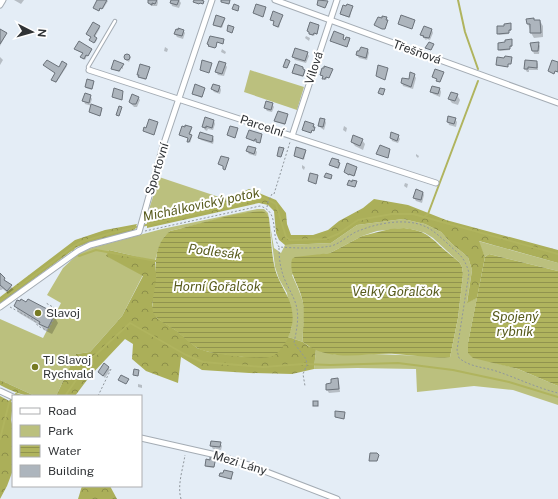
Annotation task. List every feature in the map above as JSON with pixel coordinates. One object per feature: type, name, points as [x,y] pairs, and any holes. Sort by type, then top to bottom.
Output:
[{"type":"street","points":[[0,5],[3,0]]},
{"type":"street","name":"Sportovní","points":[[139,230],[163,146],[212,0]]},
{"type":"street","name":"Třešňová","points":[[275,0],[558,103]]},
{"type":"street","name":"Vilová","points":[[292,136],[337,0]]},
{"type":"street","name":"Parcelní","points":[[89,70],[436,182]]},
{"type":"street","points":[[2,305],[78,251],[139,230]]},
{"type":"street","points":[[0,391],[12,397]]},
{"type":"street","name":"Mezi Lány","points":[[142,438],[252,465],[337,499]]},
{"type":"lane","points":[[89,70],[88,67],[115,21]]},
{"type":"path","points":[[267,208],[269,198],[272,194],[274,194],[292,136]]},
{"type":"path","points":[[139,230],[260,206],[267,208],[272,215],[276,242],[279,247],[279,261],[294,297],[298,311],[294,343],[304,354],[306,359],[307,364],[303,374],[305,386]]},
{"type":"path","points":[[279,247],[295,248],[332,246],[360,230],[381,224],[401,222],[414,223],[424,226],[437,234],[462,256],[467,264],[469,273],[457,350],[459,358],[474,366],[494,370],[544,390],[558,393]]},
{"type":"path","points":[[2,305],[34,320],[38,326],[48,331],[58,310],[46,303]]},
{"type":"path","points":[[98,395],[111,369]]},
{"type":"path","points":[[181,499],[181,479],[187,448]]},
{"type":"green space","points":[[250,70],[304,87],[297,110],[244,92]]},
{"type":"green space","points":[[159,177],[219,197],[147,216]]},
{"type":"green space","points":[[249,189],[276,200],[286,213],[287,224],[291,235],[313,235],[328,230],[339,221],[363,208],[374,199],[408,205],[446,220],[558,250],[558,263],[479,241],[485,257],[477,298],[467,303],[472,270],[468,257],[452,244],[441,232],[425,224],[403,219],[357,225],[331,243],[285,245],[279,240],[276,233],[274,211],[268,205],[259,203],[147,228],[147,216],[217,198],[231,197]]},
{"type":"green space","points":[[257,209],[264,209],[268,213],[269,218],[253,212],[170,231],[158,248],[155,261],[109,250],[107,256],[143,275],[122,316],[90,352],[76,354],[56,395],[33,395],[0,380],[0,319],[43,338],[61,303],[47,295],[63,268],[80,252],[162,229]]},
{"type":"green space","points":[[403,219],[425,224],[441,232],[452,244],[468,257],[472,270],[467,302],[477,298],[468,343],[496,363],[518,369],[558,386],[558,405],[513,390],[474,386],[417,392],[416,369],[314,369],[316,349],[336,355],[374,354],[450,357],[458,318],[463,274],[462,267],[460,263],[433,238],[425,233],[404,228],[377,231],[362,236],[330,253],[318,255],[292,275],[300,292],[303,305],[303,342],[288,337],[292,327],[287,293],[279,279],[275,267],[269,221],[274,248],[281,253],[285,245],[331,243],[357,225]]},
{"type":"green space","points":[[137,224],[134,231],[77,247],[0,304],[0,297],[75,240],[105,230]]},
{"type":"green space","points":[[478,241],[558,263],[558,271],[489,254],[485,257]]},
{"type":"green space","points":[[109,250],[155,261],[157,283],[152,305],[157,318],[177,331],[197,348],[209,352],[246,357],[280,348],[288,337],[303,342],[316,349],[314,369],[292,374],[202,370],[181,357],[178,383],[146,371],[132,359],[133,344],[125,339],[90,376],[76,395],[56,395],[76,354],[90,352],[122,316],[143,276],[106,256]]},
{"type":"green space","points":[[0,380],[33,395],[21,394],[0,385]]},
{"type":"green space","points":[[0,396],[12,402],[12,473],[0,499]]},
{"type":"green space","points":[[82,487],[111,487],[117,499],[78,499]]},
{"type":"water","name":"Horní Gořalčok","points":[[262,211],[266,213],[269,218],[275,269],[292,309],[292,325],[288,338],[283,347],[276,354],[268,357],[259,358],[236,356],[199,349],[161,321],[154,314],[152,306],[156,279],[156,257],[159,246],[165,235],[170,231],[227,216]]},
{"type":"water","name":"Velký Gořalčok","points":[[404,228],[420,231],[432,238],[458,261],[462,267],[463,274],[458,318],[450,357],[430,357],[402,354],[351,356],[337,355],[319,351],[303,342],[303,305],[291,268],[292,259],[295,257],[330,253],[362,236],[390,229]]},
{"type":"water","name":"Spojený rybník","points":[[489,254],[558,271],[558,386],[518,369],[473,358],[468,353],[468,343],[485,257]]},
{"type":"building","points":[[97,0],[107,0],[102,9],[100,8],[99,11],[93,8]]},
{"type":"building","points":[[148,0],[157,0],[155,4],[152,3],[152,5],[148,3]]},
{"type":"building","points":[[171,0],[179,0],[177,5],[170,3]]},
{"type":"building","points":[[194,0],[204,1],[203,4],[199,4],[193,2]]},
{"type":"building","points":[[221,0],[230,0],[229,4],[221,2]]},
{"type":"building","points":[[318,0],[328,1],[325,8],[317,5]]},
{"type":"building","points":[[234,4],[239,6],[238,11],[232,9]]},
{"type":"building","points":[[256,4],[266,7],[263,17],[253,13]]},
{"type":"building","points":[[347,4],[353,6],[349,17],[340,14],[343,5],[346,6]]},
{"type":"building","points":[[273,11],[283,15],[278,27],[273,25],[274,21],[270,20]]},
{"type":"building","points":[[216,15],[225,18],[221,27],[213,25]]},
{"type":"building","points":[[401,15],[415,20],[412,29],[398,24]]},
{"type":"building","points":[[382,16],[387,17],[386,20],[388,20],[385,29],[374,25],[378,17],[382,18]]},
{"type":"building","points":[[534,18],[534,20],[540,20],[541,33],[530,33],[530,24],[527,24],[526,19]]},
{"type":"building","points":[[93,22],[100,26],[94,36],[97,38],[94,43],[89,40],[91,37],[86,34]]},
{"type":"building","points":[[310,22],[319,25],[317,34],[309,34],[307,31]]},
{"type":"building","points":[[511,23],[511,30],[509,30],[509,33],[497,34],[497,26],[504,26],[504,24]]},
{"type":"building","points":[[228,25],[234,27],[232,33],[227,31]]},
{"type":"building","points":[[424,26],[432,29],[429,38],[420,35]]},
{"type":"building","points":[[178,28],[184,30],[182,36],[174,34]]},
{"type":"building","points":[[0,29],[7,33],[0,44]]},
{"type":"building","points":[[334,31],[344,35],[343,39],[345,40],[346,37],[350,38],[347,47],[330,41]]},
{"type":"building","points":[[210,36],[224,39],[223,44],[217,42],[215,48],[208,46],[209,45],[207,44]]},
{"type":"building","points":[[512,39],[512,46],[510,46],[510,49],[498,50],[498,43]]},
{"type":"building","points":[[79,41],[92,49],[88,56],[86,55],[84,59],[80,57],[83,53],[74,49]]},
{"type":"building","points":[[429,42],[434,44],[431,50],[425,48]]},
{"type":"building","points":[[539,42],[538,51],[532,51],[530,43]]},
{"type":"building","points":[[361,47],[368,49],[366,58],[356,55],[357,51],[359,51]]},
{"type":"building","points":[[295,48],[308,52],[305,61],[292,57]]},
{"type":"building","points":[[127,54],[130,57],[127,60],[124,57]]},
{"type":"building","points":[[505,56],[512,57],[511,64],[508,64],[508,67],[496,65],[497,57],[504,58]]},
{"type":"building","points":[[286,59],[290,61],[287,68],[283,67]]},
{"type":"building","points":[[47,60],[59,67],[62,61],[67,64],[56,82],[51,80],[55,73],[43,65]]},
{"type":"building","points":[[114,60],[124,64],[119,71],[111,69]]},
{"type":"building","points":[[202,60],[212,63],[209,73],[200,70]]},
{"type":"building","points":[[525,60],[537,61],[537,68],[528,67],[528,69],[524,69]]},
{"type":"building","points":[[552,60],[558,62],[558,72],[555,71],[554,74],[548,71]]},
{"type":"building","points":[[219,61],[226,63],[222,74],[215,72]]},
{"type":"building","points":[[140,64],[150,67],[146,79],[138,77],[139,75],[137,75]]},
{"type":"building","points":[[295,64],[303,67],[305,70],[303,76],[292,73]]},
{"type":"building","points":[[378,65],[388,68],[385,80],[376,76]]},
{"type":"building","points":[[324,66],[333,69],[329,78],[326,77],[325,79],[322,79],[323,76],[320,75]]},
{"type":"building","points":[[435,69],[444,72],[440,82],[436,81],[437,79],[432,77]]},
{"type":"building","points":[[410,72],[415,74],[411,87],[401,83],[402,78],[409,79]]},
{"type":"building","points":[[87,79],[94,81],[92,89],[85,87]]},
{"type":"building","points":[[195,84],[205,88],[202,97],[192,94]]},
{"type":"building","points":[[213,84],[220,86],[218,92],[211,89]]},
{"type":"building","points":[[432,86],[440,88],[438,94],[430,92]]},
{"type":"building","points":[[114,88],[123,91],[122,100],[112,97]]},
{"type":"building","points":[[380,88],[385,89],[383,95],[378,93]]},
{"type":"building","points":[[451,92],[458,94],[455,101],[448,99]]},
{"type":"building","points":[[85,93],[91,95],[89,103],[82,101]]},
{"type":"building","points":[[132,94],[139,97],[136,104],[129,102]]},
{"type":"building","points":[[266,101],[273,103],[271,110],[264,108]]},
{"type":"building","points":[[91,104],[102,108],[100,116],[89,112]]},
{"type":"building","points":[[119,106],[122,107],[119,116],[116,115]]},
{"type":"building","points":[[278,111],[288,114],[285,124],[274,121]]},
{"type":"building","points":[[448,116],[456,118],[454,124],[447,122]]},
{"type":"building","points":[[205,117],[214,120],[212,128],[206,126],[206,128],[202,127]]},
{"type":"building","points":[[320,118],[325,119],[323,127],[318,126]]},
{"type":"building","points":[[149,119],[158,122],[154,135],[143,131],[144,127],[146,128]]},
{"type":"building","points":[[305,121],[314,124],[314,131],[312,130],[311,133],[302,130]]},
{"type":"building","points":[[185,125],[192,127],[189,134],[192,135],[189,142],[187,142],[188,138],[179,135],[182,126],[185,127]]},
{"type":"building","points":[[230,126],[238,128],[235,138],[227,135]]},
{"type":"building","points":[[249,130],[262,134],[260,143],[256,142],[256,139],[254,141],[246,138]]},
{"type":"building","points":[[200,132],[213,136],[212,142],[198,138]]},
{"type":"building","points":[[391,132],[399,135],[397,141],[390,138]]},
{"type":"building","points":[[353,135],[363,139],[360,146],[351,142]]},
{"type":"building","points":[[380,145],[390,149],[388,158],[376,154]]},
{"type":"building","points":[[248,146],[256,148],[254,154],[246,151]]},
{"type":"building","points":[[279,147],[284,148],[281,157],[277,156]]},
{"type":"building","points":[[296,147],[306,150],[303,159],[294,156]]},
{"type":"building","points":[[221,156],[229,158],[225,170],[223,169],[223,166],[218,164]]},
{"type":"building","points":[[332,158],[339,160],[338,162],[340,163],[338,168],[329,165]]},
{"type":"building","points":[[347,163],[357,167],[354,176],[344,172]]},
{"type":"building","points":[[310,173],[318,175],[316,184],[308,181]]},
{"type":"building","points":[[326,173],[332,175],[331,179],[324,177]]},
{"type":"building","points":[[349,180],[352,182],[352,180],[357,181],[355,187],[347,185]]},
{"type":"building","points":[[416,189],[423,192],[421,200],[413,198]]},
{"type":"building","points":[[0,273],[5,278],[4,280],[12,285],[7,291],[0,285]]},
{"type":"building","name":"Slavoj","points":[[21,299],[26,302],[28,299],[47,309],[46,311],[54,316],[48,328],[39,324],[40,322],[14,306],[17,300],[20,301]]},
{"type":"building","points":[[104,363],[109,367],[103,376],[98,372]]},
{"type":"building","points":[[134,369],[139,370],[138,376],[133,375]]},
{"type":"building","points":[[121,375],[129,379],[126,384],[118,380]]},
{"type":"building","points":[[338,378],[339,389],[326,390],[326,384],[331,383],[331,379]]},
{"type":"building","points":[[313,401],[318,401],[318,406],[313,406]]},
{"type":"building","points":[[335,411],[345,412],[344,419],[335,417]]},
{"type":"building","points":[[211,441],[221,442],[220,447],[210,446]]},
{"type":"building","points":[[370,453],[377,453],[379,455],[377,461],[369,461]]},
{"type":"building","points":[[210,457],[216,457],[214,467],[205,466],[206,459],[210,460]]},
{"type":"building","points":[[224,470],[233,472],[231,479],[219,476]]},
{"type":"waterway","points":[[458,0],[465,32],[478,69]]},
{"type":"waterway","points":[[424,217],[428,214],[478,81]]},
{"type":"waterway","name":"Michálkovický potok","points":[[0,301],[81,242],[111,233],[264,198],[276,204],[286,237],[290,240],[326,239],[338,234],[358,220],[392,214],[413,214],[558,254]]},
{"type":"waterway","name":"Podlesák","points":[[71,248],[79,256],[96,250],[156,261]]},
{"type":"waterway","points":[[66,395],[90,360],[130,323],[186,355],[203,362],[263,367],[304,364],[330,365],[398,363],[453,370],[509,382],[558,397]]},
{"type":"waterway","points":[[15,395],[18,395]]},
{"type":"waterway","points":[[0,439],[9,403],[12,398]]},
{"type":"place","name":"Slavoj","points":[[38,313]]},
{"type":"place","name":"TJ Slavoj Rychvald","points":[[35,367]]}]
